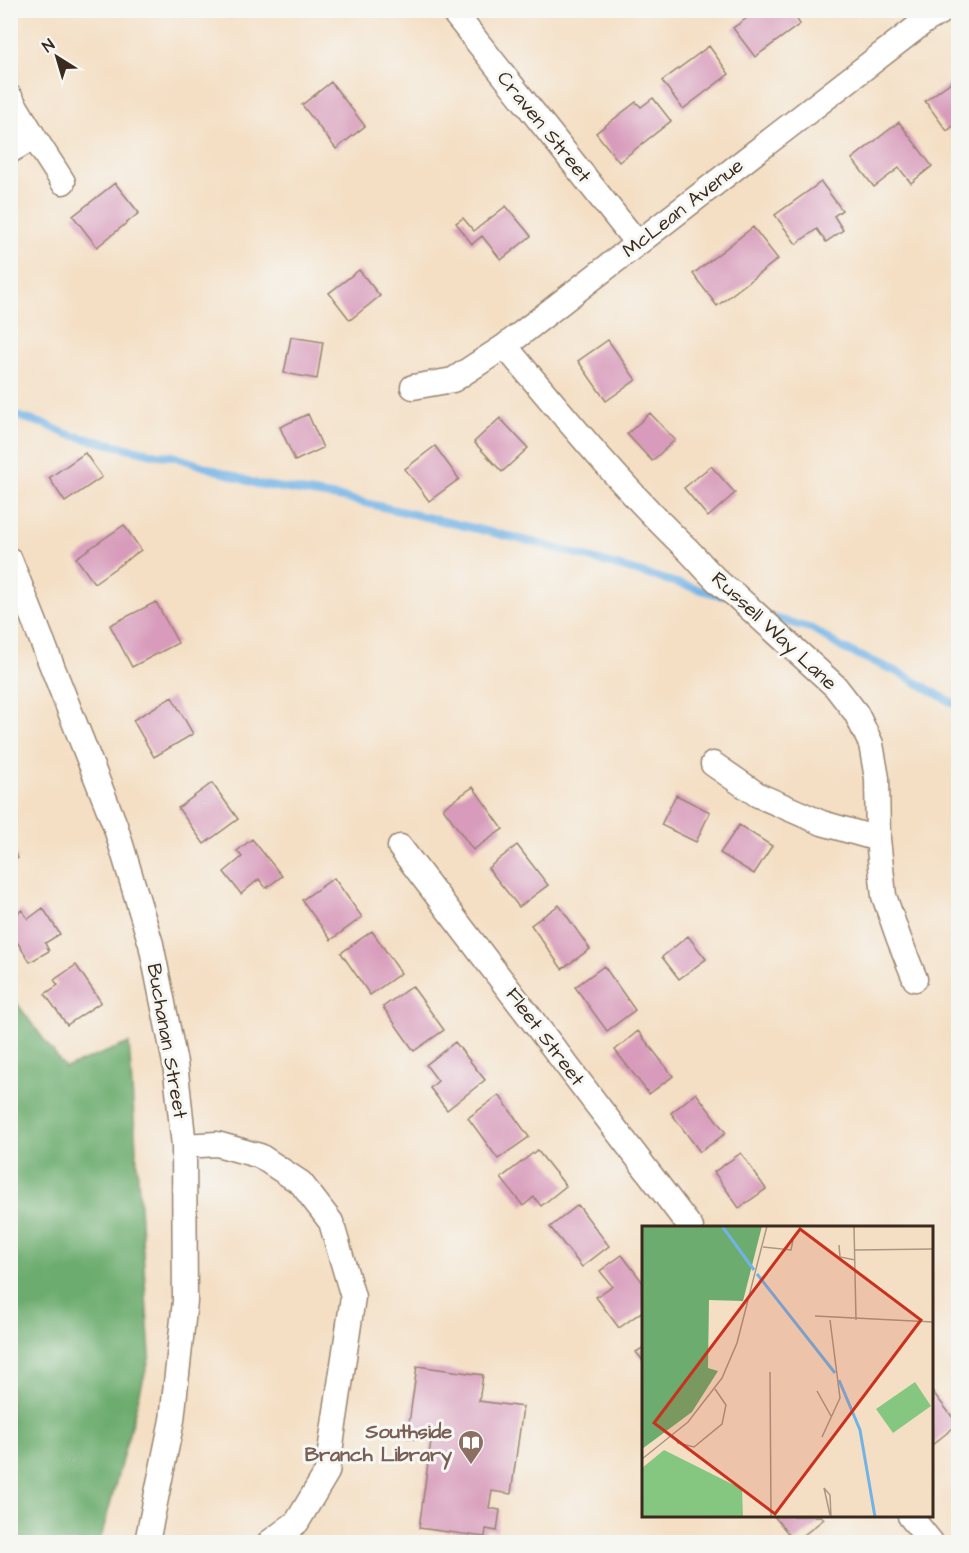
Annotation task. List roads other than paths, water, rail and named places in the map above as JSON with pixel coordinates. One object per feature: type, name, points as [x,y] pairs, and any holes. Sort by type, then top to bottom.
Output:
[{"type":"street","name":"Craven Street","points":[[452,10],[637,243]]},
{"type":"street","name":"McLean Avenue","points":[[413,387],[453,380],[505,346],[925,21],[944,10]]},
{"type":"street","points":[[10,97],[63,182]]},
{"type":"street","points":[[10,151],[34,137]]},
{"type":"street","name":"Russell Way Lane","points":[[505,346],[606,464],[709,571],[720,586],[734,594],[835,686],[856,713],[871,744],[877,778],[878,839],[884,896],[898,939],[915,979]]},
{"type":"street","name":"Buchanan Street","points":[[10,561],[115,825],[151,944],[174,1063],[184,1146],[185,1301],[171,1420],[147,1542]]},
{"type":"street","points":[[713,764],[758,795],[822,823],[878,839]]},
{"type":"street","name":"Fleet Street","points":[[400,847],[690,1226]]},
{"type":"street","points":[[184,1146],[217,1144],[260,1156],[301,1183],[331,1222],[353,1297],[327,1472],[297,1522],[270,1542]]},
{"type":"street","points":[[912,1517],[931,1542]]},
{"type":"waterway","points":[[10,414],[47,425],[66,434],[158,455],[173,456],[257,484],[344,498],[541,544],[722,596]]},
{"type":"waterway","points":[[771,617],[813,629],[842,648],[900,673],[958,706]]},
{"type":"place","name":"Southside Branch Library","points":[[471,1466]]}]
